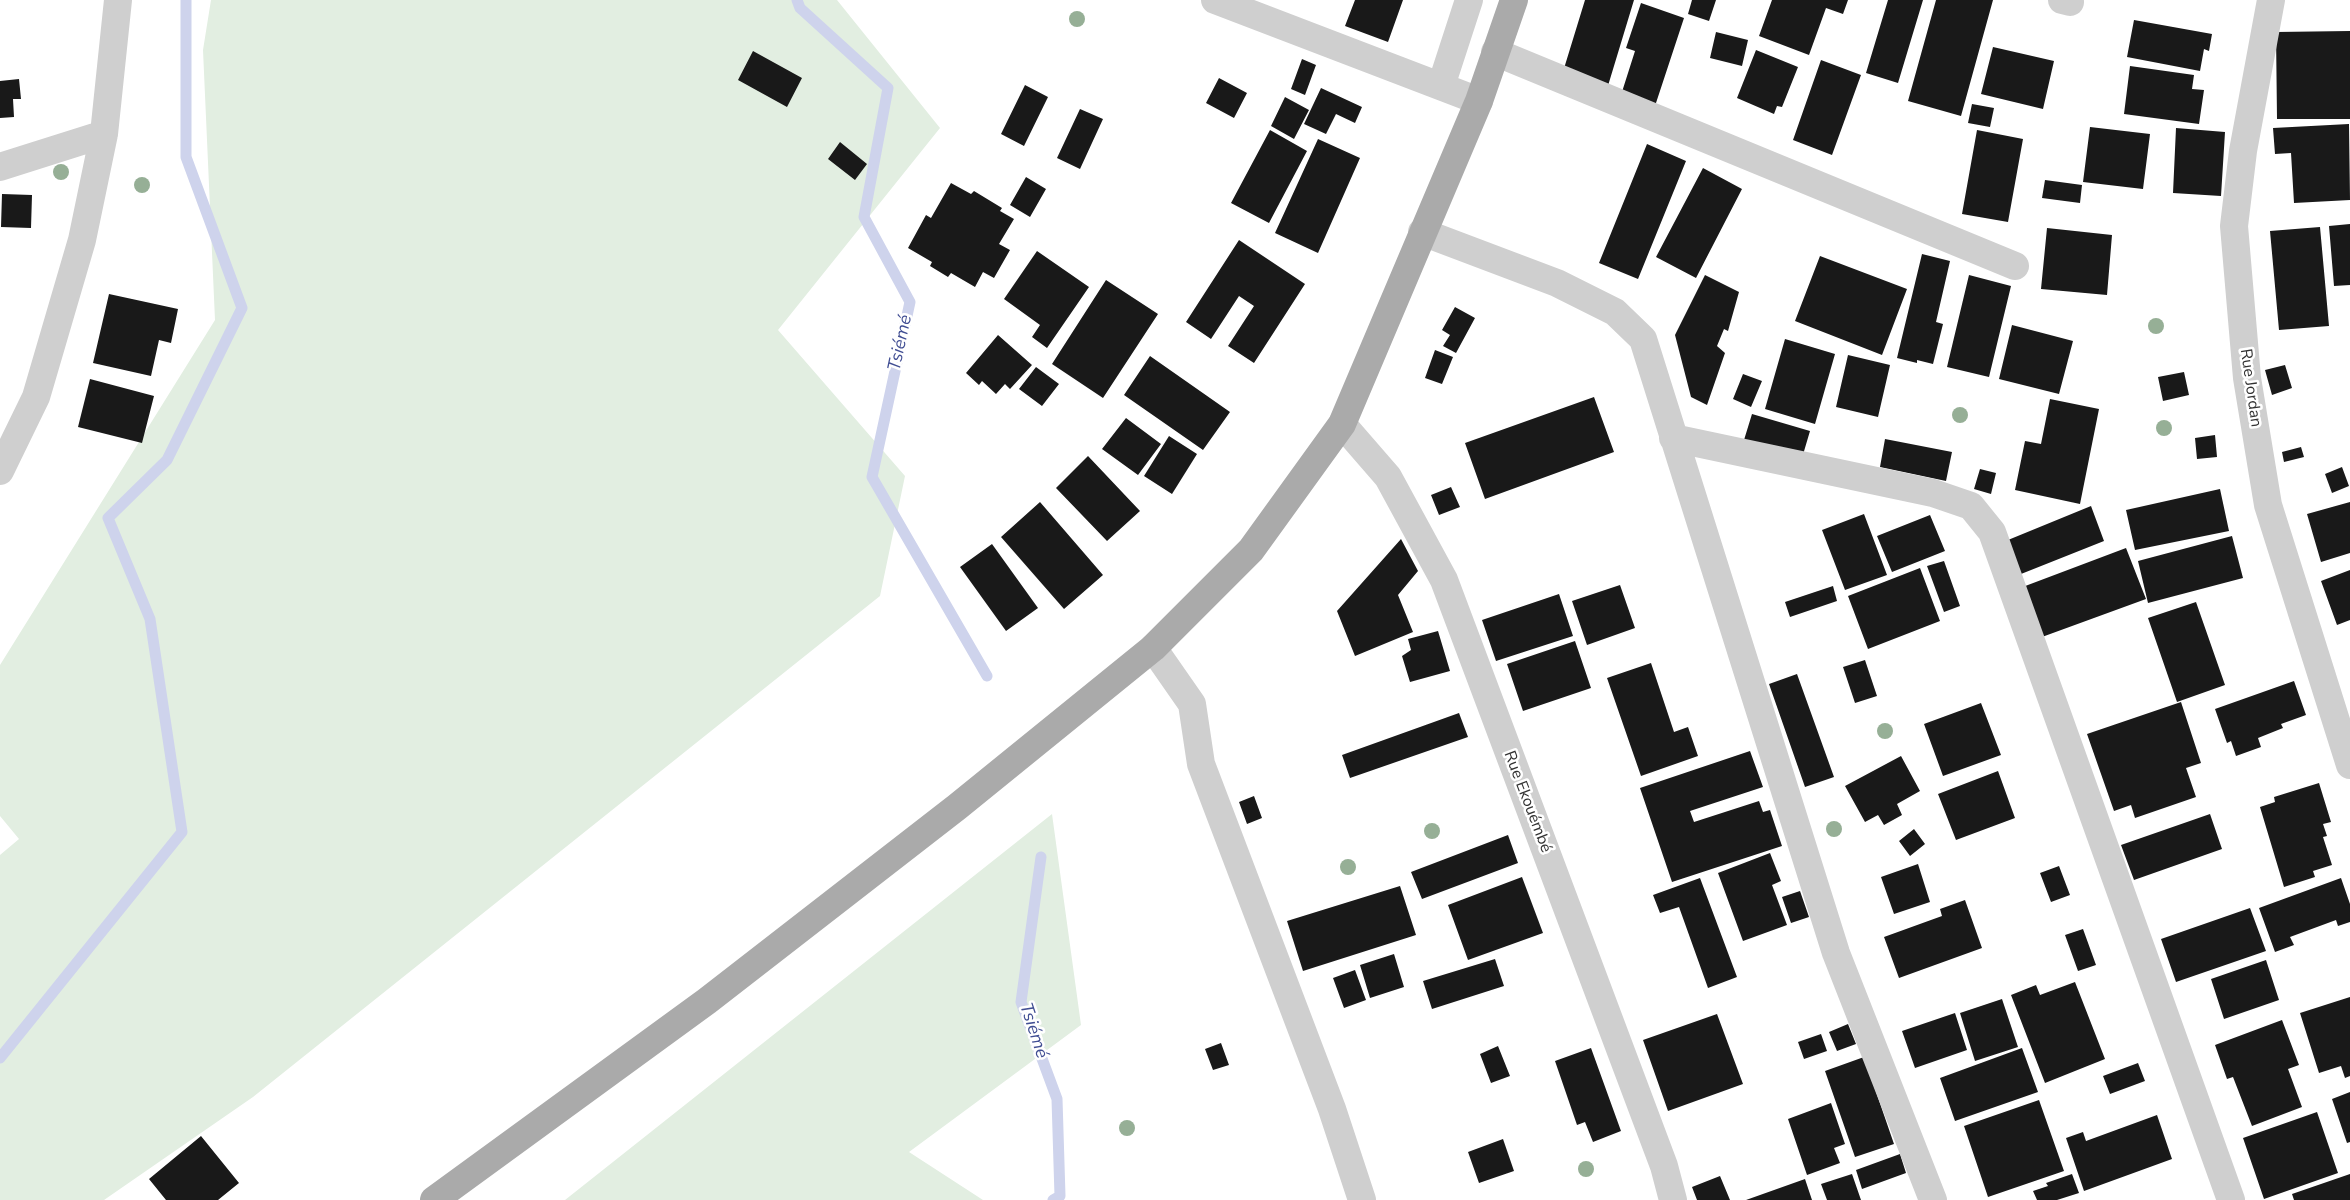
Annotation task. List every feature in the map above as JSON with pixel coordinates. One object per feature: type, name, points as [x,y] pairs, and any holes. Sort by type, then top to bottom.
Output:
[{"type":"main road","points":[[434,1200],[715,995],[957,807],[1152,648],[1251,550],[1342,424],[1479,101],[1514,0]]},
{"type":"street","points":[[0,471],[36,397],[82,240],[104,134],[118,0]]},
{"type":"street","points":[[1215,0],[1479,101]]},
{"type":"street","points":[[1441,86],[1469,0]]},
{"type":"street","name":"Rue Jordan","points":[[2270,0],[2243,151],[2234,226],[2247,378],[2268,505],[2350,765]]},
{"type":"street","points":[[1495,52],[2015,266]]},
{"type":"street","points":[[0,167],[104,134]]},
{"type":"street","points":[[1422,232],[1557,283],[1615,312],[1643,339],[1836,953],[1933,1200]]},
{"type":"street","name":"Rue Ekouémbé","points":[[1342,424],[1388,477],[1444,580],[1660,1157],[1673,1200]]},
{"type":"street","points":[[1673,438],[1933,493],[1972,506],[1992,532],[2231,1200]]},
{"type":"street","points":[[1152,648],[1192,704],[1201,764],[1332,1109],[1362,1200]]},
{"type":"shaded area","points":[[211,0],[837,0],[940,128],[778,330],[905,476],[880,596],[253,1097],[104,1200],[0,1200],[0,855],[19,839],[0,816],[0,665],[215,320],[203,50]]},
{"type":"shaded area","points":[[1052,814],[1081,1025],[909,1152],[983,1200],[565,1200]]},
{"type":"building","points":[[1355,0],[1403,0],[1388,42],[1345,26]]},
{"type":"building","points":[[1585,0],[1634,0],[1607,89],[1562,75]]},
{"type":"building","points":[[1692,0],[1716,0],[1709,21],[1688,14]]},
{"type":"building","points":[[1772,0],[1848,0],[1843,14],[1826,8],[1809,55],[1759,36]]},
{"type":"building","points":[[1888,0],[1923,0],[1898,83],[1866,73]]},
{"type":"building","points":[[1936,0],[1993,0],[1961,116],[1908,101]]},
{"type":"building","points":[[1641,3],[1684,18],[1655,106],[1621,95],[1635,51],[1626,48]]},
{"type":"building","points":[[2134,20],[2212,34],[2209,51],[2204,49],[2200,71],[2127,57]]},
{"type":"building","points":[[2350,31],[2350,119],[2277,119],[2276,32]]},
{"type":"building","points":[[1716,32],[1748,40],[1742,66],[1710,58]]},
{"type":"building","points":[[1993,47],[2054,61],[2043,109],[1981,94]]},
{"type":"building","points":[[1756,50],[1798,67],[1782,107],[1777,106],[1774,114],[1737,98]]},
{"type":"building","points":[[753,51],[802,78],[787,107],[738,80]]},
{"type":"building","points":[[1302,59],[1316,65],[1305,95],[1291,89]]},
{"type":"building","points":[[1821,60],[1861,75],[1832,155],[1793,140]]},
{"type":"building","points":[[2130,66],[2194,75],[2192,89],[2204,90],[2199,124],[2124,114]]},
{"type":"building","points":[[1219,78],[1247,93],[1234,118],[1206,103]]},
{"type":"building","points":[[19,79],[21,99],[13,99],[14,117],[0,118],[0,81]]},
{"type":"building","points":[[1025,85],[1048,97],[1024,146],[1001,134]]},
{"type":"building","points":[[1321,88],[1362,107],[1355,123],[1336,114],[1326,134],[1304,124]]},
{"type":"building","points":[[1285,97],[1309,110],[1294,139],[1271,126]]},
{"type":"building","points":[[1972,104],[1994,108],[1990,127],[1968,123]]},
{"type":"building","points":[[1080,109],[1103,119],[1080,169],[1057,158]]},
{"type":"building","points":[[2349,124],[2350,200],[2294,203],[2291,153],[2275,154],[2273,128]]},
{"type":"building","points":[[2090,127],[2150,134],[2143,189],[2083,182]]},
{"type":"building","points":[[2176,128],[2225,132],[2221,196],[2173,193]]},
{"type":"building","points":[[1270,130],[1307,151],[1269,223],[1231,203]]},
{"type":"building","points":[[1977,130],[2023,139],[2008,222],[1962,214]]},
{"type":"building","points":[[1318,139],[1360,158],[1318,253],[1275,233]]},
{"type":"building","points":[[840,142],[867,164],[855,180],[828,159]]},
{"type":"building","points":[[1647,144],[1686,161],[1638,279],[1599,263]]},
{"type":"building","points":[[1703,168],[1742,189],[1696,278],[1656,257]]},
{"type":"building","points":[[1026,177],[1046,189],[1030,217],[1010,205]]},
{"type":"building","points":[[2045,180],[2082,185],[2080,203],[2042,198]]},
{"type":"building","points":[[951,183],[971,194],[974,191],[1002,208],[1000,211],[1014,219],[999,244],[1010,250],[994,278],[983,272],[975,287],[951,273],[948,277],[930,266],[932,262],[908,248],[926,215],[931,218]]},
{"type":"building","points":[[2,194],[32,195],[31,228],[1,227]]},
{"type":"building","points":[[2350,224],[2350,285],[2334,286],[2329,226]]},
{"type":"building","points":[[2320,227],[2329,326],[2279,330],[2270,231]]},
{"type":"building","points":[[2047,228],[2112,235],[2107,295],[2041,289]]},
{"type":"building","points":[[1239,240],[1305,284],[1254,363],[1228,346],[1254,306],[1239,296],[1211,339],[1186,322]]},
{"type":"building","points":[[1037,251],[1089,287],[1047,348],[1032,337],[1040,325],[1004,299]]},
{"type":"building","points":[[1922,254],[1950,261],[1936,322],[1943,324],[1933,364],[1917,360],[1917,363],[1897,358]]},
{"type":"building","points":[[1820,256],[1907,289],[1882,355],[1795,321]]},
{"type":"building","points":[[1705,275],[1739,292],[1728,331],[1724,329],[1717,346],[1725,353],[1707,405],[1691,397],[1675,335]]},
{"type":"building","points":[[1969,275],[2011,286],[1989,377],[1947,367]]},
{"type":"building","points":[[1106,280],[1158,314],[1103,398],[1052,364]]},
{"type":"building","points":[[109,294],[178,309],[171,343],[159,340],[151,376],[93,363]]},
{"type":"building","points":[[1455,307],[1475,318],[1456,353],[1443,346],[1450,335],[1442,330]]},
{"type":"building","points":[[2012,325],[2073,341],[2059,394],[1999,379]]},
{"type":"building","points":[[998,335],[1032,365],[1010,389],[1005,384],[996,394],[982,381],[979,385],[966,373]]},
{"type":"building","points":[[1785,339],[1835,354],[1815,424],[1765,409]]},
{"type":"building","points":[[1435,350],[1453,357],[1442,384],[1425,378]]},
{"type":"building","points":[[1848,355],[1890,365],[1878,417],[1836,407]]},
{"type":"building","points":[[1150,356],[1230,412],[1203,450],[1124,395]]},
{"type":"building","points":[[2285,365],[2292,388],[2272,395],[2265,370]]},
{"type":"building","points":[[1036,367],[1059,384],[1042,406],[1019,389]]},
{"type":"building","points":[[2184,372],[2189,395],[2163,401],[2158,377]]},
{"type":"building","points":[[1743,374],[1762,381],[1751,407],[1733,399]]},
{"type":"building","points":[[90,379],[154,396],[142,443],[78,427]]},
{"type":"building","points":[[1594,397],[1614,452],[1485,499],[1465,443]]},
{"type":"building","points":[[2050,399],[2099,409],[2080,504],[2015,490],[2025,441],[2041,444]]},
{"type":"building","points":[[1752,414],[1810,431],[1802,458],[1744,440]]},
{"type":"building","points":[[1126,418],[1161,444],[1138,475],[1102,449]]},
{"type":"building","points":[[2215,435],[2217,457],[2197,459],[2195,438]]},
{"type":"building","points":[[1169,436],[1197,454],[1172,494],[1144,476]]},
{"type":"building","points":[[1885,439],[1952,452],[1946,481],[1880,467]]},
{"type":"building","points":[[2301,447],[2304,457],[2284,462],[2282,452]]},
{"type":"building","points":[[1088,456],[1140,511],[1107,541],[1056,488]]},
{"type":"building","points":[[2342,467],[2349,486],[2332,493],[2325,474]]},
{"type":"building","points":[[1980,469],[1996,473],[1991,494],[1974,489]]},
{"type":"building","points":[[1451,487],[1460,507],[1439,515],[1431,495]]},
{"type":"building","points":[[2220,489],[2229,531],[2135,550],[2126,510]]},
{"type":"building","points":[[1040,502],[1103,575],[1064,609],[1001,537]]},
{"type":"building","points":[[2350,502],[2350,553],[2321,562],[2307,514]]},
{"type":"building","points":[[2091,506],[2104,541],[2021,574],[2008,540]]},
{"type":"building","points":[[1864,514],[1887,575],[1845,590],[1822,530]]},
{"type":"building","points":[[1930,515],[1945,551],[1892,572],[1877,536]]},
{"type":"building","points":[[2232,536],[2243,578],[2148,603],[2138,561]]},
{"type":"building","points":[[1401,539],[1418,571],[1398,595],[1413,632],[1355,656],[1337,611]]},
{"type":"building","points":[[992,544],[1038,608],[1006,631],[960,567]]},
{"type":"building","points":[[2126,548],[2146,599],[2031,641],[2012,591]]},
{"type":"building","points":[[1944,561],[1960,606],[1944,612],[1927,566]]},
{"type":"building","points":[[1920,568],[1940,621],[1868,649],[1848,596]]},
{"type":"building","points":[[2350,570],[2350,620],[2337,625],[2321,581]]},
{"type":"building","points":[[1620,585],[1635,628],[1587,645],[1572,601]]},
{"type":"building","points":[[1833,586],[1837,601],[1790,617],[1785,602]]},
{"type":"building","points":[[1559,594],[1573,636],[1496,661],[1482,620]]},
{"type":"building","points":[[2196,602],[2225,685],[2177,702],[2148,618]]},
{"type":"building","points":[[1438,631],[1450,671],[1410,682],[1402,656],[1411,650],[1408,639]]},
{"type":"building","points":[[1575,641],[1591,688],[1523,711],[1507,664]]},
{"type":"building","points":[[1865,660],[1877,696],[1855,703],[1843,667]]},
{"type":"building","points":[[1651,663],[1674,732],[1688,727],[1698,756],[1641,776],[1607,678]]},
{"type":"building","points":[[1797,674],[1834,777],[1805,787],[1769,684]]},
{"type":"building","points":[[2294,681],[2306,715],[2281,724],[2283,728],[2258,738],[2261,747],[2236,756],[2231,741],[2227,743],[2215,709]]},
{"type":"building","points":[[2181,702],[2201,763],[2186,768],[2196,797],[2135,818],[2131,805],[2114,811],[2087,734]]},
{"type":"building","points":[[1981,703],[2001,755],[1943,776],[1924,724]]},
{"type":"building","points":[[1459,713],[1468,737],[1350,778],[1342,755]]},
{"type":"building","points":[[1750,751],[1763,787],[1690,811],[1694,822],[1759,801],[1763,812],[1770,810],[1782,846],[1672,882],[1640,788]]},
{"type":"building","points":[[1901,756],[1920,791],[1897,804],[1902,815],[1884,825],[1878,815],[1865,822],[1845,786]]},
{"type":"building","points":[[1998,771],[2015,818],[1956,840],[1938,794]]},
{"type":"building","points":[[2319,783],[2331,822],[2323,824],[2327,836],[2323,837],[2332,865],[2313,871],[2315,877],[2284,887],[2260,807],[2275,802],[2274,797]]},
{"type":"building","points":[[1254,796],[1262,818],[1247,824],[1239,802]]},
{"type":"building","points":[[2210,814],[2222,849],[2134,880],[2121,845]]},
{"type":"building","points":[[1914,829],[1925,844],[1910,856],[1899,841]]},
{"type":"building","points":[[1508,835],[1518,863],[1422,899],[1411,872]]},
{"type":"building","points":[[1770,853],[1781,881],[1772,885],[1787,925],[1743,941],[1718,873]]},
{"type":"building","points":[[1918,864],[1930,902],[1894,914],[1881,877]]},
{"type":"building","points":[[2059,866],[2070,895],[2051,902],[2040,873]]},
{"type":"building","points":[[1522,877],[1543,933],[1468,960],[1448,905]]},
{"type":"building","points":[[1700,878],[1737,977],[1708,988],[1679,907],[1660,913],[1653,895]]},
{"type":"building","points":[[2341,878],[2350,904],[2350,922],[2338,926],[2336,920],[2290,937],[2294,945],[2275,952],[2259,908]]},
{"type":"building","points":[[1400,886],[1416,935],[1303,971],[1287,921]]},
{"type":"building","points":[[1800,891],[1809,917],[1791,923],[1782,897]]},
{"type":"building","points":[[1965,900],[1982,948],[1899,978],[1884,937],[1942,916],[1940,909]]},
{"type":"building","points":[[2250,908],[2266,951],[2176,982],[2161,939]]},
{"type":"building","points":[[2083,929],[2096,965],[2078,971],[2065,935]]},
{"type":"building","points":[[1394,954],[1404,987],[1370,998],[1360,965]]},
{"type":"building","points":[[1495,959],[1504,986],[1432,1009],[1423,981]]},
{"type":"building","points":[[2266,960],[2279,1000],[2224,1019],[2211,979]]},
{"type":"building","points":[[1355,970],[1366,1000],[1344,1008],[1333,978]]},
{"type":"building","points":[[2075,982],[2105,1059],[2045,1083],[2011,995],[2036,985],[2040,995]]},
{"type":"building","points":[[2350,997],[2350,1076],[2345,1078],[2341,1066],[2319,1073],[2300,1013]]},
{"type":"building","points":[[2002,999],[2018,1047],[1975,1061],[1960,1013]]},
{"type":"building","points":[[1955,1013],[1967,1050],[1915,1068],[1902,1031]]},
{"type":"building","points":[[1717,1014],[1743,1084],[1668,1111],[1643,1040]]},
{"type":"building","points":[[2282,1020],[2299,1065],[2288,1069],[2302,1107],[2252,1126],[2233,1077],[2227,1079],[2215,1045]]},
{"type":"building","points":[[1848,1024],[1856,1044],[1837,1051],[1829,1032]]},
{"type":"building","points":[[1821,1034],[1827,1051],[1804,1059],[1798,1042]]},
{"type":"building","points":[[1221,1043],[1229,1065],[1213,1070],[1205,1049]]},
{"type":"building","points":[[1498,1046],[1510,1076],[1491,1083],[1480,1054]]},
{"type":"building","points":[[1591,1048],[1621,1131],[1593,1142],[1585,1122],[1577,1125],[1555,1061]]},
{"type":"building","points":[[2022,1048],[2038,1092],[1955,1121],[1940,1078]]},
{"type":"building","points":[[1864,1057],[1894,1144],[1855,1157],[1825,1071]]},
{"type":"building","points":[[2138,1063],[2145,1081],[2110,1094],[2103,1076]]},
{"type":"building","points":[[2350,1092],[2350,1142],[2347,1143],[2332,1099]]},
{"type":"building","points":[[2039,1100],[2064,1171],[1988,1197],[1964,1126]]},
{"type":"building","points":[[1831,1103],[1845,1144],[1834,1148],[1840,1163],[1807,1175],[1788,1119]]},
{"type":"building","points":[[2317,1112],[2338,1173],[2264,1199],[2243,1138]]},
{"type":"building","points":[[2157,1115],[2172,1159],[2084,1191],[2066,1138],[2083,1132],[2086,1141]]},
{"type":"building","points":[[201,1136],[239,1183],[218,1200],[166,1200],[149,1179]]},
{"type":"building","points":[[1503,1139],[1514,1171],[1479,1183],[1468,1152]]},
{"type":"building","points":[[1900,1154],[1906,1173],[1862,1189],[1856,1170]]},
{"type":"building","points":[[1852,1174],[1861,1200],[1827,1200],[1821,1184]]},
{"type":"building","points":[[2072,1174],[2079,1193],[2057,1200],[2037,1200],[2033,1191],[2048,1186],[2046,1183]]},
{"type":"building","points":[[2350,1174],[2350,1200],[2294,1200],[2292,1194]]},
{"type":"building","points":[[1720,1176],[1730,1200],[1697,1200],[1692,1187]]},
{"type":"building","points":[[1805,1179],[1812,1200],[1746,1200]]},
{"type":"waterway","points":[[0,1058],[182,832],[150,619],[108,518],[167,460],[242,308],[186,157],[186,0]]},
{"type":"waterway","name":"Tsiémé","points":[[797,0],[800,8],[888,88],[864,217],[910,302],[872,477],[987,676]]},
{"type":"waterway","name":"Tsiémé","points":[[1041,857],[1021,1002],[1057,1099],[1060,1196],[1053,1200]]}]
